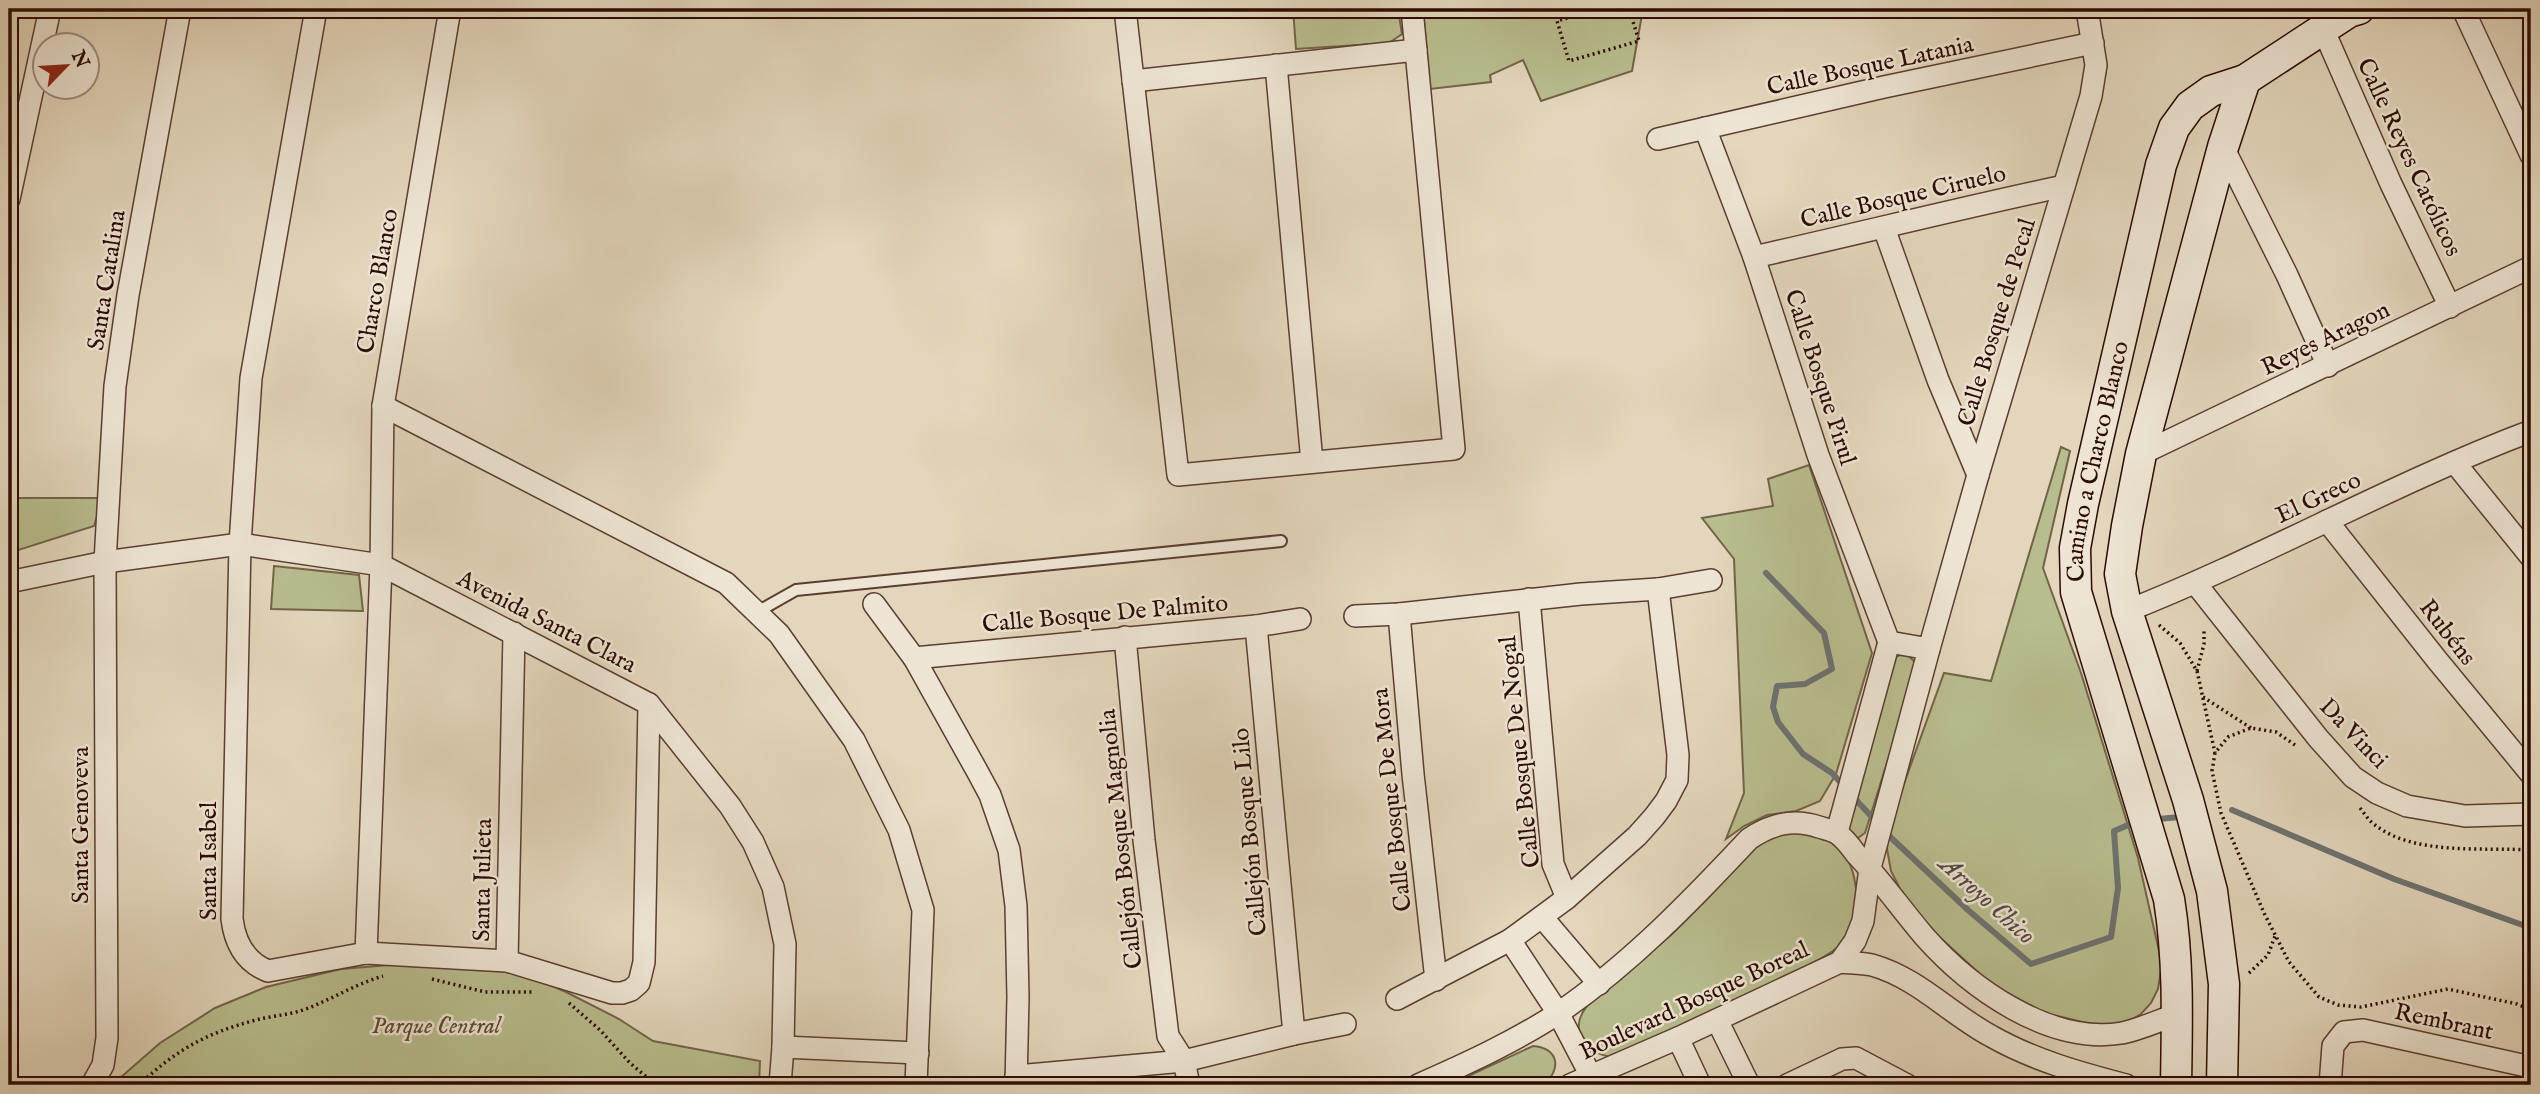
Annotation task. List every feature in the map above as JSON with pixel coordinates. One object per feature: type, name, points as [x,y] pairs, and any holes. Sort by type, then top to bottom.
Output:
[{"type":"street","points":[[9,199],[50,9]]},
{"type":"street","name":"Santa Catalina","points":[[105,562],[117,373],[128,295],[180,9]]},
{"type":"street","points":[[240,544],[251,378],[316,9]]},
{"type":"street","name":"Charco Blanco","points":[[382,565],[383,406],[450,9]]},
{"type":"street","points":[[1125,9],[1178,474],[1454,449],[1412,9]]},
{"type":"street","name":"Calle Bosque de Pecal","points":[[1929,649],[2091,96],[2096,65],[2087,9]]},
{"type":"street","name":"Camino a Charco Blanco","points":[[2176,1085],[2178,1014],[2175,938],[2169,899],[2076,592],[2075,548],[2161,165],[2174,128],[2190,106],[2211,91],[2245,80],[2359,9]]},
{"type":"street","points":[[2463,9],[2531,155]]},
{"type":"street","name":"Calle Reyes Católicos","points":[[2323,29],[2391,184],[2450,307]]},
{"type":"street","name":"Calle Bosque Latania","points":[[1658,139],[2092,43]]},
{"type":"street","points":[[1133,80],[1416,50]]},
{"type":"street","points":[[1276,65],[1312,462]]},
{"type":"street","name":"Camino a Charco Blanco","points":[[2222,1085],[2224,984],[2212,891],[2188,800],[2127,611],[2120,574],[2141,454],[2223,148],[2245,80]]},
{"type":"street","name":"Calle Bosque Pirul","points":[[1705,128],[1754,257],[1818,455],[1889,642]]},
{"type":"street","points":[[2223,148],[2328,366]]},
{"type":"street","name":"Calle Bosque Ciruelo","points":[[1754,257],[1884,228],[1954,209],[2064,186]]},
{"type":"street","points":[[1884,228],[1938,380],[1978,475]]},
{"type":"street","name":"Reyes Aragon","points":[[2141,454],[2531,267]]},
{"type":"street","points":[[383,406],[726,583],[779,634],[854,740],[899,830],[923,910],[916,1085]]},
{"type":"street","name":"El Greco","points":[[2127,611],[2196,584],[2327,521],[2531,431]]},
{"type":"street","points":[[2455,463],[2531,557]]},
{"type":"street","name":"Rubéns","points":[[2327,521],[2531,774]]},
{"type":"street","name":"Avenida Santa Clara","points":[[9,582],[105,562],[240,544],[382,565],[649,704],[730,806],[764,865],[775,897],[785,944],[780,1085]]},
{"type":"street","name":"Santa Isabel","points":[[240,544],[232,919],[234,934],[247,957],[256,966],[268,971],[366,953],[507,961]]},
{"type":"street","name":"Santa Genoveva","points":[[92,1085],[103,1065],[107,1038],[105,562]]},
{"type":"street","points":[[366,953],[382,565]]},
{"type":"street","points":[[1355,616],[1658,589],[1711,580]]},
{"type":"street","name":"Da Vinci","points":[[2196,584],[2318,738],[2353,776],[2369,788],[2407,806],[2438,813],[2466,816],[2531,814]]},
{"type":"street","points":[[1396,999],[1510,940],[1542,917],[1637,836],[1666,801],[1677,780],[1678,755],[1658,589]]},
{"type":"street","name":"Calle Bosque De Nogal","points":[[1529,599],[1553,864],[1567,898]]},
{"type":"street","points":[[874,604],[914,657],[990,795],[1009,850],[1016,906],[1016,1080],[1155,1075],[1184,1061],[1345,1024]]},
{"type":"street","name":"Calle Bosque De Mora","points":[[1399,614],[1413,774],[1436,980]]},
{"type":"street","name":"Calle Bosque De Palmito","points":[[914,657],[1256,626],[1300,619]]},
{"type":"street","name":"Callejón Bosque Lilo","points":[[1256,626],[1294,1034]]},
{"type":"street","name":"Santa Julieta","points":[[514,633],[507,961],[612,993],[631,990],[639,983],[643,962],[649,704]]},
{"type":"street","name":"Callejón Bosque Magnolia","points":[[1125,637],[1144,840],[1168,1036],[1184,1061]]},
{"type":"street","points":[[1870,868],[1929,649],[1889,642],[1837,832],[1870,868],[1925,937],[1990,994],[2031,1019],[2070,1031],[2103,1034],[2123,1032],[2178,1014]]},
{"type":"street","name":"Boulevard Bosque Boreal","points":[[1418,1085],[1473,1061],[1558,1013],[1599,984],[1673,919],[1749,839],[1763,829],[1797,821],[1837,832]]},
{"type":"street","name":"Boulevard Bosque Boreal","points":[[1840,962],[1860,930],[1870,868]]},
{"type":"street","points":[[2169,899],[2212,891]]},
{"type":"street","points":[[1542,917],[1599,984]]},
{"type":"street","points":[[1510,940],[1558,1013],[1591,1076]]},
{"type":"street","name":"Boulevard Bosque Boreal","points":[[1570,1085],[1840,962],[1870,965],[1894,973],[1910,981],[1991,1037],[2079,1074],[2126,1085]]},
{"type":"street","points":[[1717,1020],[1749,1085]]},
{"type":"street","name":"Rembrant","points":[[2330,1085],[2333,1045],[2344,1032],[2363,1030],[2531,1067]]},
{"type":"street","points":[[1155,1075],[1168,1036]]},
{"type":"street","points":[[1678,1038],[1700,1085]]},
{"type":"street","points":[[783,1047],[918,1053]]},
{"type":"street","points":[[1787,1085],[1818,1078],[1842,1059],[1856,1058],[1907,1085]]},
{"type":"street","points":[[1184,1061],[1189,1085]]},
{"type":"lane","points":[[757,612],[796,590],[1281,541]]},
{"type":"path","points":[[1599,9],[1557,21],[1569,61],[1639,41],[1629,9]]},
{"type":"path","points":[[2127,611],[2157,624],[2180,643],[2197,671],[2215,753]]},
{"type":"path","points":[[2203,697],[2251,729]]},
{"type":"path","points":[[2221,813],[2275,936],[2289,962],[2319,997],[2338,1005],[2361,1007],[2448,989],[2517,1004],[2531,1010]]},
{"type":"path","points":[[2224,984],[2251,972],[2268,955],[2275,936]]},
{"type":"path","points":[[139,1085],[176,1053],[205,1038],[233,1026],[302,1010],[383,976]]},
{"type":"path","points":[[421,978],[485,992],[533,992]]},
{"type":"path","points":[[566,1002],[656,1085]]},
{"type":"green space","points":[[1293,9],[1398,9],[1402,34],[1389,43],[1296,49]]},
{"type":"green space","points":[[1423,9],[1643,9],[1632,71],[1541,101],[1523,60],[1490,75],[1491,82],[1430,89]]},
{"type":"green space","points":[[2061,447],[2070,451],[2043,568],[2081,673],[2138,858],[2162,964],[2158,989],[2141,1014],[2129,1021],[2103,1027],[2045,1013],[1992,985],[1922,921],[1891,871],[1887,849],[1888,828],[1944,673],[1991,681]]},
{"type":"green space","points":[[1809,465],[1872,653],[1836,774],[1820,801],[1796,811],[1767,815],[1744,826],[1726,839],[1744,793],[1734,559],[1702,518],[1773,506],[1768,479]]},
{"type":"green space","points":[[9,498],[103,498],[94,526],[9,553]]},
{"type":"green space","points":[[274,566],[359,575],[363,611],[271,609]]},
{"type":"green space","points":[[1905,653],[1914,661],[1916,670],[1865,833],[1854,838],[1846,829],[1893,658]]},
{"type":"green space","points":[[1779,830],[1804,833],[1826,840],[1835,845],[1850,863],[1857,901],[1853,923],[1841,945],[1805,967],[1612,1057],[1602,1055],[1587,1046],[1579,1031],[1579,1023],[1587,1006],[1672,934],[1757,842]]},
{"type":"green space","name":"Parque Central","points":[[402,964],[505,970],[530,976],[619,1019],[653,1041],[760,1061],[759,1085],[112,1085],[160,1043],[215,1008],[266,987],[341,969]]},
{"type":"green space","points":[[1533,1046],[1547,1050],[1554,1058],[1555,1068],[1548,1081],[1538,1085],[1449,1085]]},
{"type":"waterway","points":[[2525,9],[2531,17]]},
{"type":"waterway","points":[[1766,573],[1824,633],[1832,669],[1805,684],[1777,686],[1773,707],[1778,722],[1803,754],[1832,773],[1840,782]]},
{"type":"waterway","points":[[1857,801],[1872,817]]},
{"type":"waterway","name":"Arroyo Chico","points":[[2232,810],[2394,879],[2531,928]]},
{"type":"waterway","points":[[2158,819],[2180,817]]},
{"type":"waterway","name":"Arroyo Chico","points":[[1887,834],[1968,910],[2031,964],[2111,937],[2118,888],[2114,831],[2133,823]]}]
